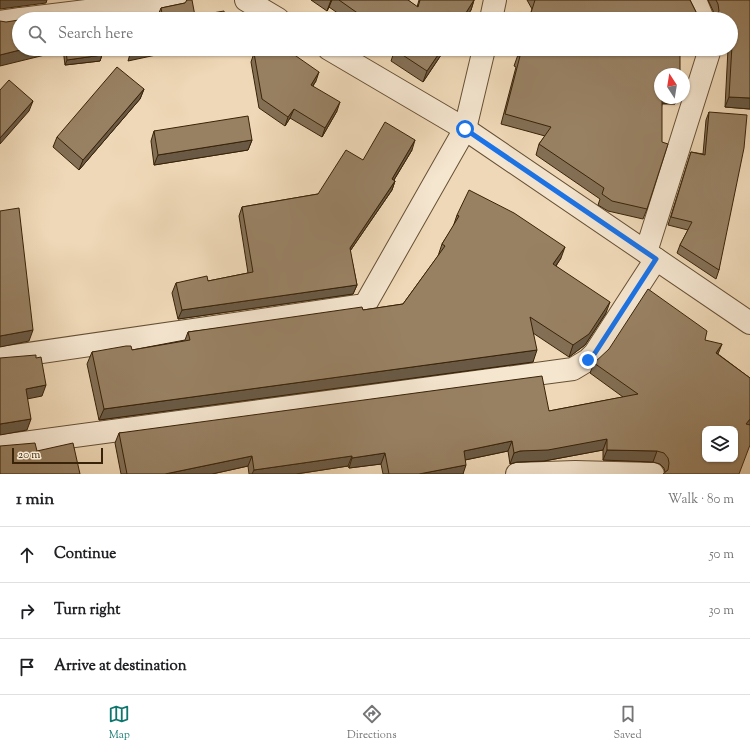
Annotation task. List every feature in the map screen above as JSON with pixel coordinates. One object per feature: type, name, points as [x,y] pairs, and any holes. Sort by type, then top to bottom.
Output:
[{"type":"street","points":[[77,12],[175,0]]},
{"type":"street","points":[[246,0],[266,12]]},
{"type":"street","points":[[492,12],[495,0]]},
{"type":"street","points":[[695,0],[700,12]]},
{"type":"street","points":[[0,22],[12,20]]},
{"type":"street","points":[[341,56],[465,129],[750,323]]},
{"type":"street","points":[[0,358],[365,306],[465,129],[482,56]]},
{"type":"street","points":[[0,446],[569,370],[581,365],[595,353],[651,256],[708,56]]},
{"type":"street","points":[[517,474],[575,472],[652,474]]},
{"type":"building","points":[[187,0],[192,0],[194,12],[162,12],[161,8],[185,3]]},
{"type":"building","points":[[339,0],[408,0],[418,7],[420,0],[474,0],[466,12],[356,12]]},
{"type":"building","points":[[535,0],[690,0],[696,12],[531,12]]},
{"type":"building","points":[[716,0],[750,0],[750,98],[729,97],[731,56],[738,56],[738,12],[718,12]]},
{"type":"building","points":[[0,21],[12,21],[12,52],[0,55]]},
{"type":"building","points":[[67,56],[95,56],[67,60]]},
{"type":"building","points":[[255,56],[296,56],[319,72],[311,85],[340,102],[325,128],[294,109],[288,117],[262,99]]},
{"type":"building","points":[[404,56],[437,56],[427,71]]},
{"type":"building","points":[[520,56],[680,56],[680,68],[654,68],[654,104],[662,104],[662,142],[668,144],[647,209],[612,201],[602,194],[604,188],[539,144],[551,127],[505,114]]},
{"type":"building","points":[[117,67],[144,89],[83,160],[57,137]]},
{"type":"building","points":[[9,80],[33,101],[0,138],[0,90]]},
{"type":"building","points":[[709,112],[747,115],[744,148],[719,270],[680,245],[692,222],[671,217],[691,152],[705,155]]},
{"type":"building","points":[[248,116],[252,140],[158,155],[154,131]]},
{"type":"building","points":[[385,122],[415,140],[392,179],[395,181],[350,248],[357,285],[182,310],[176,283],[207,276],[208,281],[253,272],[242,207],[318,194],[346,150],[363,160]]},
{"type":"building","points":[[469,190],[514,213],[565,247],[553,264],[610,302],[589,334],[573,345],[530,317],[537,350],[104,409],[92,352],[126,346],[131,346],[132,350],[190,340],[188,332],[362,307],[363,310],[403,304],[445,246],[442,244],[459,216],[457,215]]},
{"type":"building","points":[[19,208],[33,330],[0,336],[0,211]]},
{"type":"building","points":[[648,289],[707,331],[705,340],[722,344],[716,353],[750,378],[750,419],[746,424],[750,425],[750,445],[739,474],[663,474],[668,470],[669,463],[668,458],[664,453],[657,451],[607,450],[607,439],[548,450],[520,451],[514,453],[512,441],[464,451],[466,465],[419,474],[389,474],[385,453],[352,458],[352,456],[254,470],[252,456],[165,474],[127,474],[119,433],[542,376],[549,411],[638,394],[594,363],[609,349]]},
{"type":"building","points":[[36,355],[36,358],[41,357],[46,385],[26,389],[31,419],[0,424],[0,358]]},
{"type":"building","points":[[35,443],[37,451],[73,443],[80,474],[0,474],[0,446]]},
{"type":"route","points":[[465,129],[656,259],[595,353],[588,360]]}]
